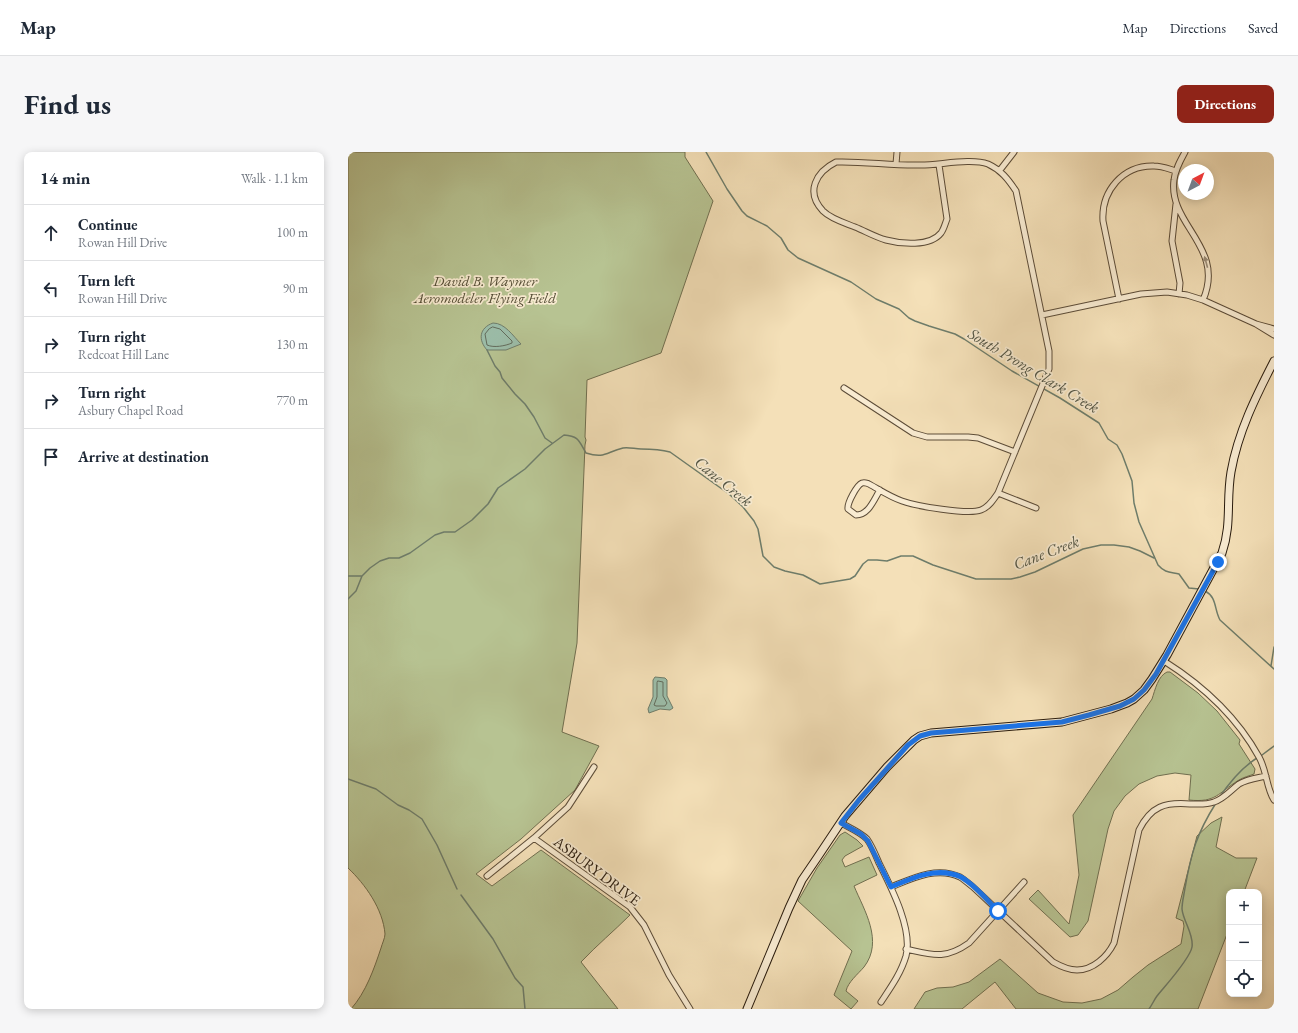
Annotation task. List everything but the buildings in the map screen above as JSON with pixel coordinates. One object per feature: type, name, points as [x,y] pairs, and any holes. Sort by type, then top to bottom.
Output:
[{"type":"main road","points":[[747,1009],[796,893],[817,858],[859,800],[908,745],[920,736],[931,733],[1062,722],[1111,709],[1127,703],[1139,695],[1152,679],[1164,660],[1222,553],[1227,535],[1230,478],[1240,439],[1252,406],[1274,361]]},
{"type":"street","points":[[896,164],[897,152]]},
{"type":"street","points":[[1000,170],[1014,152]]},
{"type":"street","points":[[1179,294],[1180,283],[1172,241],[1176,203],[1173,186],[1176,171],[1185,152]]},
{"type":"street","points":[[880,490],[869,508],[863,514],[856,515],[848,509],[848,502],[860,484],[863,483],[869,484],[908,503],[975,512],[986,507],[998,492],[1049,369],[1050,357],[1016,191],[1010,181],[1000,170],[987,164],[973,162],[939,165],[836,162],[826,167],[819,175],[814,184],[815,196],[817,203],[828,215],[885,240],[906,243],[926,242],[941,234],[945,226],[946,219],[939,165]]},
{"type":"street","points":[[1119,299],[1103,221],[1103,211],[1106,197],[1116,181],[1133,170],[1153,166],[1176,171]]},
{"type":"street","points":[[1176,203],[1203,251],[1206,261],[1209,273],[1203,300]]},
{"type":"street","points":[[1042,315],[1155,292],[1179,294],[1203,300],[1256,324],[1274,330]]},
{"type":"street","points":[[1256,324],[1274,335]]},
{"type":"street","points":[[844,388],[913,433],[927,437],[978,438],[1015,452]]},
{"type":"street","points":[[998,492],[1036,508]]},
{"type":"street","points":[[1164,660],[1204,689],[1243,732],[1259,757],[1274,800]]},
{"type":"street","points":[[487,876],[534,838],[568,807],[594,767]]},
{"type":"street","points":[[891,887],[917,876],[930,873],[947,874],[960,877],[973,887],[1053,962],[1062,967],[1077,970],[1095,965],[1111,950],[1114,943],[1139,830],[1147,816],[1153,810],[1166,804],[1175,803],[1201,805],[1212,803],[1220,800],[1245,781],[1266,776]]},
{"type":"street","points":[[841,823],[861,834],[868,841],[891,887],[903,917],[907,940],[906,955],[898,976],[881,1002]]},
{"type":"street","name":"ASBURY DRIVE","points":[[534,838],[630,907],[644,925],[669,975],[690,1009]]},
{"type":"street","points":[[906,949],[934,955],[947,955],[959,950],[969,943],[1024,882]]},
{"type":"green space","name":"David B. Waymer Aeromodeler Flying Field","points":[[348,152],[685,152],[685,157],[713,201],[661,353],[587,380],[586,440],[577,643],[562,732],[599,746],[575,790],[521,839],[476,874],[492,886],[541,850],[630,915],[581,962],[618,1009],[351,1009],[369,980],[385,934],[384,925],[377,906],[367,889],[348,868]]},
{"type":"green space","points":[[1167,672],[1170,672],[1198,693],[1217,711],[1240,740],[1239,744],[1255,769],[1254,774],[1241,779],[1216,796],[1205,800],[1189,800],[1191,775],[1175,773],[1157,776],[1139,784],[1125,796],[1114,811],[1108,829],[1088,921],[1078,935],[1070,937],[1029,899],[1038,890],[1069,924],[1079,875],[1073,815],[1152,699],[1159,680]]},
{"type":"green space","points":[[1222,817],[1216,847],[1236,858],[1257,858],[1245,889],[1226,889],[1226,937],[1198,1009],[1016,1009],[995,982],[962,1009],[914,1009],[925,992],[937,988],[953,987],[969,982],[1000,959],[1038,993],[1063,1002],[1082,1003],[1101,999],[1118,990],[1148,965],[1181,944],[1184,926],[1183,921],[1176,918],[1197,836],[1211,823]]},
{"type":"green space","points":[[845,832],[863,846],[845,856],[842,860],[845,867],[869,857],[877,875],[854,886],[867,915],[872,936],[872,947],[870,957],[864,967],[851,981],[847,988],[846,991],[858,1001],[851,1009],[834,995],[852,951],[798,901],[817,868],[840,835]]},
{"type":"water","points":[[493,323],[501,325],[505,328],[521,344],[506,350],[487,350],[482,342],[481,335],[488,325]]},
{"type":"water","points":[[655,677],[665,678],[667,680],[667,696],[673,708],[670,710],[660,709],[649,713],[648,709],[653,697],[653,680]]},
{"type":"waterway","name":"South Prong Clark Creek","points":[[706,152],[727,189],[742,211],[747,216],[767,226],[781,238],[788,250],[798,258],[851,282],[876,299],[899,309],[915,321],[955,334],[1012,371],[1060,398],[1099,423],[1108,439],[1117,445],[1122,454],[1132,481],[1134,503],[1139,522],[1158,565],[1165,571],[1179,574],[1189,588],[1199,589]]},
{"type":"waterway","points":[[487,350],[502,378],[525,404],[545,438],[552,443]]},
{"type":"waterway","name":"Cane Creek","points":[[348,599],[356,591],[362,576],[380,561],[389,558],[399,558],[410,553],[435,535],[444,532],[455,532],[472,520],[488,504],[498,488],[525,469],[545,449],[564,435],[576,438],[586,453],[592,455],[602,455],[625,448],[656,449],[670,452],[729,494],[743,507],[754,521],[758,529],[763,556],[774,567],[803,575],[820,584],[850,579],[855,576],[863,564],[868,560],[887,561],[901,556],[913,556],[933,565],[976,579],[1011,579],[1020,577],[1035,572],[1083,549],[1101,545],[1129,547],[1154,558]]},
{"type":"waterway","points":[[348,576],[362,576]]},
{"type":"waterway","name":"South Prong Clark Creek","points":[[1205,591],[1212,597],[1220,620],[1274,669]]},
{"type":"waterway","points":[[1271,666],[1274,647]]},
{"type":"waterway","points":[[1262,755],[1274,746]]},
{"type":"waterway","points":[[1219,798],[1236,776],[1257,758]]},
{"type":"waterway","points":[[348,779],[376,789],[398,805],[409,810],[422,819],[437,845],[457,889]]},
{"type":"waterway","points":[[1149,1009],[1157,996],[1187,958],[1192,947],[1191,937],[1182,909],[1183,901],[1190,864],[1199,834],[1216,803]]},
{"type":"waterway","points":[[461,895],[493,939],[515,978],[523,987],[525,1009]]},
{"type":"route","points":[[998,911],[973,887],[960,877],[947,874],[930,873],[917,876],[891,887],[868,841],[861,834],[841,823],[859,800],[908,745],[920,736],[931,733],[1062,722],[1111,709],[1134,699],[1144,690],[1156,674],[1218,562]]}]
